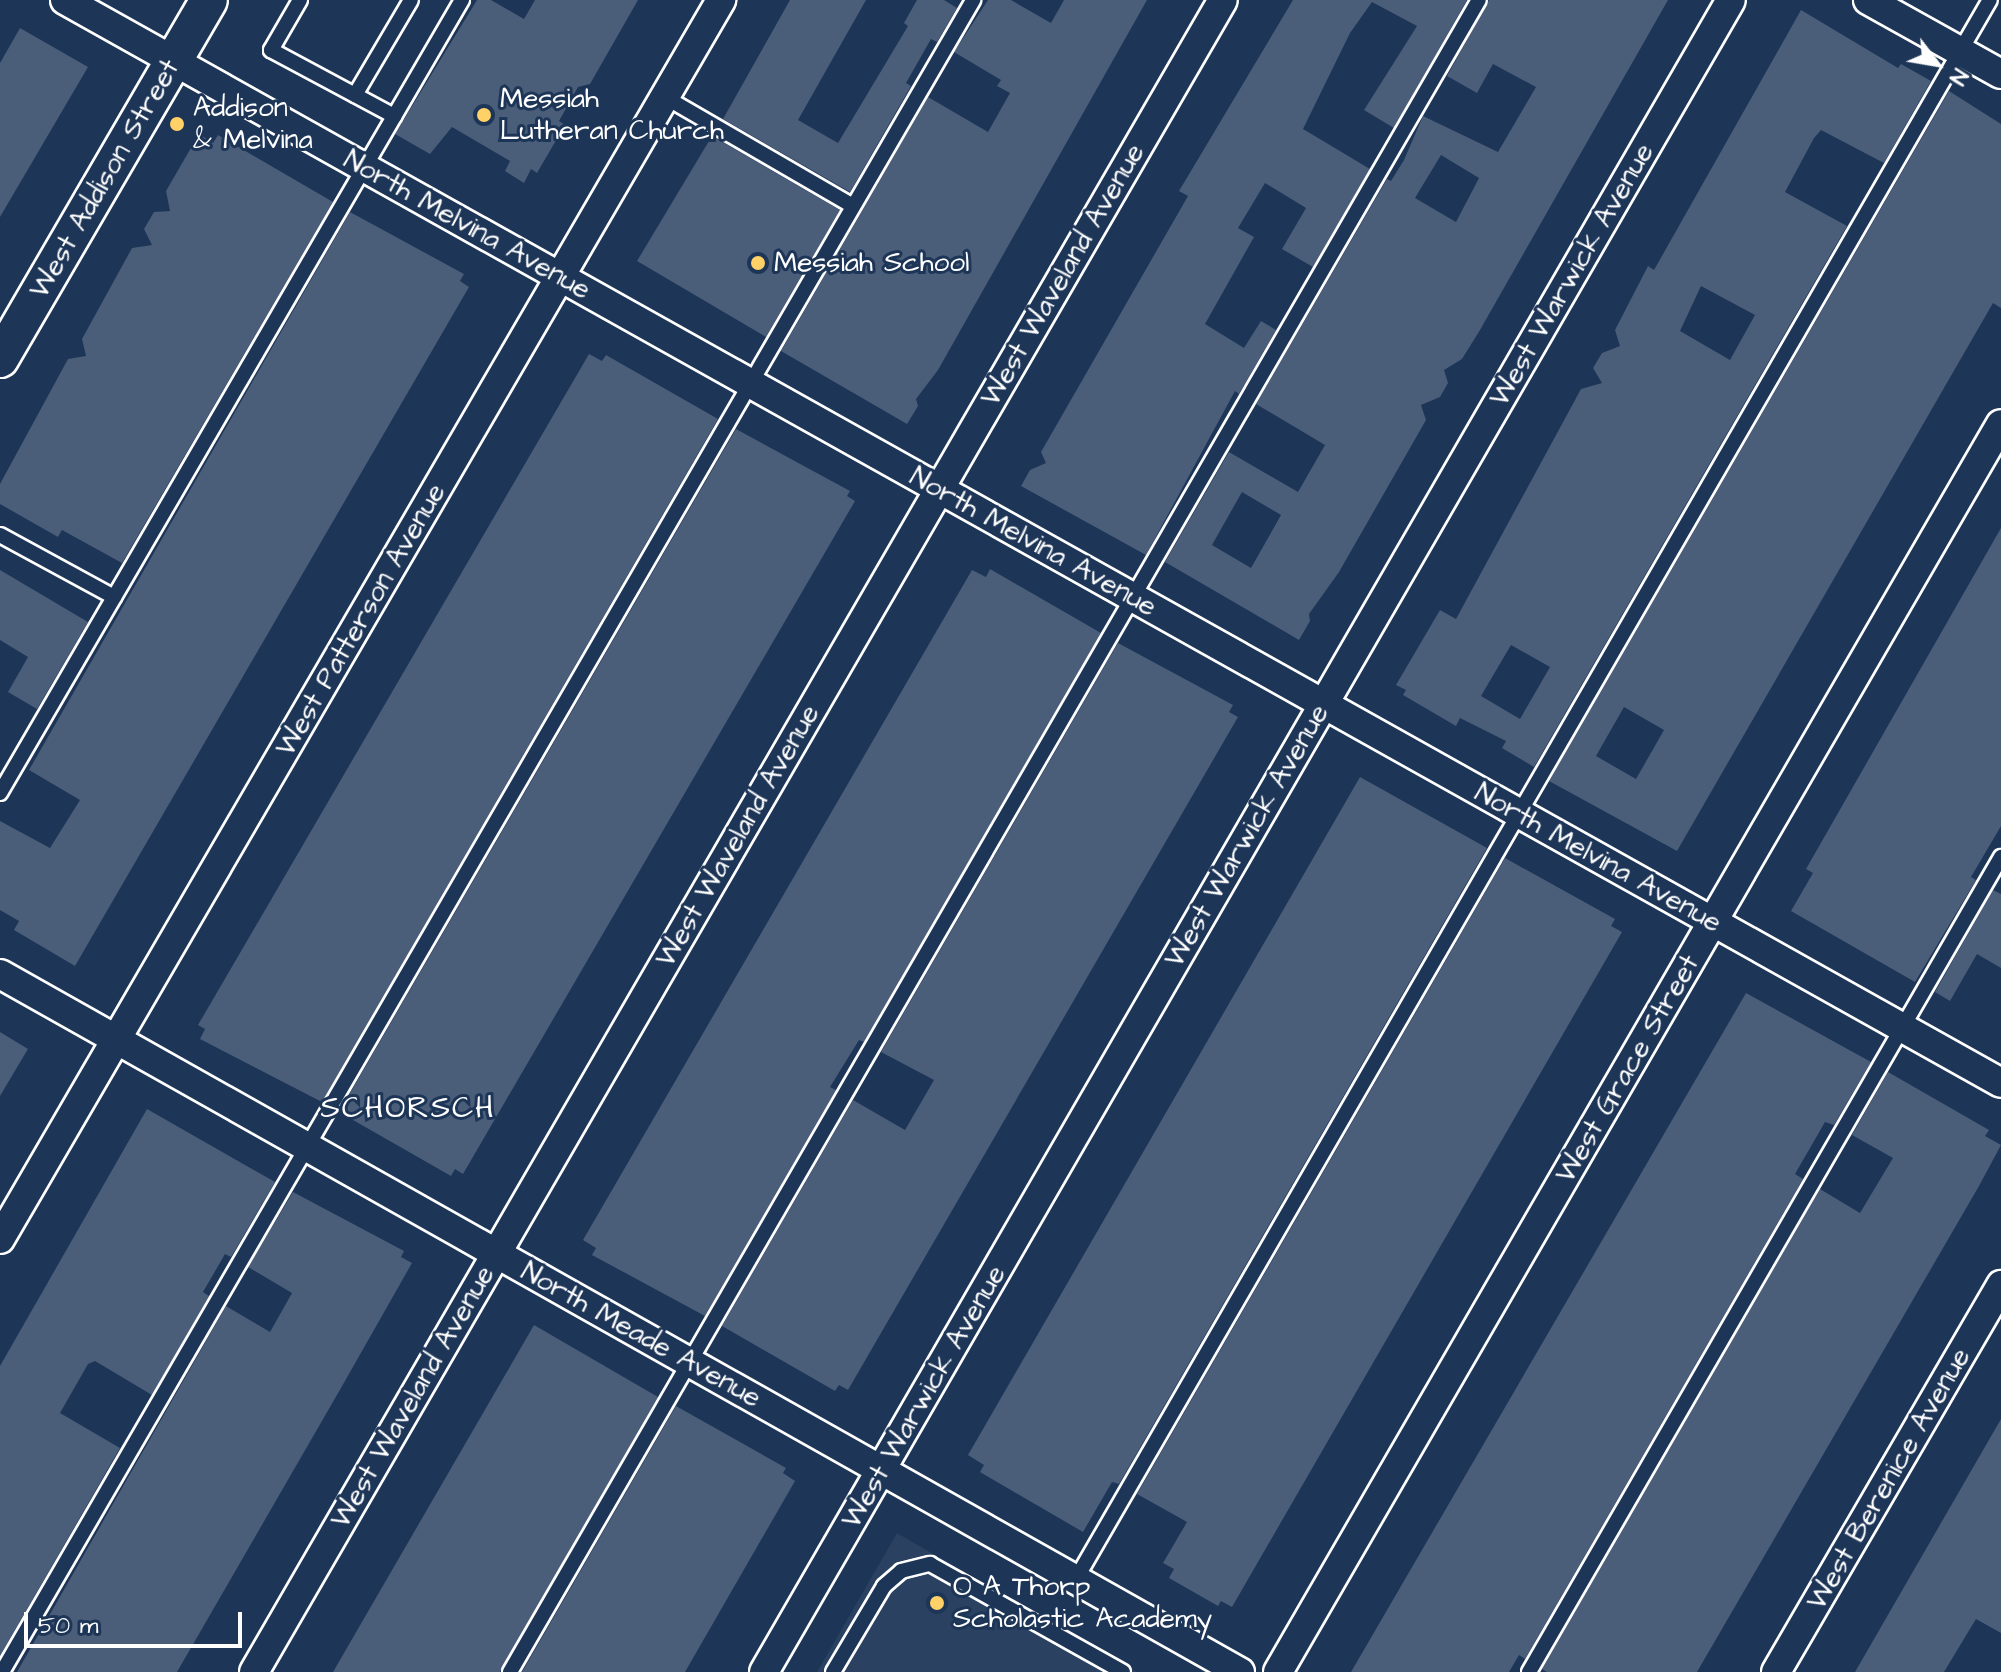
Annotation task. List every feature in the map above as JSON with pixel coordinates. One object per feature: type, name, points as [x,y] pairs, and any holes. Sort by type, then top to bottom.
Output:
[{"type":"street","name":"North Melvina Avenue","points":[[65,0],[2001,1083]]},
{"type":"street","name":"West Addison Street","points":[[0,359],[209,0]]},
{"type":"street","name":"West Patterson Avenue","points":[[0,1239],[721,0]]},
{"type":"street","name":"West Waveland Avenue","points":[[254,1672],[1223,0]]},
{"type":"street","name":"West Warwick Avenue","points":[[764,1672],[1731,0]]},
{"type":"street","points":[[1868,0],[2001,74]]},
{"type":"street","name":"West Grace Street","points":[[1278,1672],[2001,424]]},
{"type":"street","name":"North Meade Avenue","points":[[0,974],[1240,1672]]},
{"type":"street","name":"West Berenice Avenue","points":[[1776,1672],[2001,1285]]},
{"type":"lane","points":[[300,0],[271,50],[394,116]]},
{"type":"lane","points":[[355,95],[411,0]]},
{"type":"lane","points":[[0,793],[462,0]]},
{"type":"lane","points":[[2,1672],[973,0]]},
{"type":"lane","points":[[510,1672],[1479,0]]},
{"type":"lane","points":[[1076,1579],[1990,0]]},
{"type":"lane","points":[[665,97],[853,206]]},
{"type":"lane","points":[[0,535],[114,597]]},
{"type":"lane","points":[[1529,1672],[2001,857]]},
{"type":"lane","points":[[833,1672],[884,1586],[901,1571],[930,1564],[1123,1672]]},
{"type":"shaded area","name":"O A Thorp Scholastic Academy","points":[[897,1533],[1137,1672],[817,1672]]},
{"type":"building","points":[[477,0],[491,0],[524,19],[535,0],[638,0],[590,84],[578,87],[559,121],[565,125],[537,173],[531,169],[524,183],[505,171],[510,161],[452,127],[430,154],[395,134]]},
{"type":"building","points":[[790,0],[866,0],[798,120],[838,143],[908,26],[904,23],[917,0],[944,0],[957,8],[937,42],[931,39],[906,83],[911,86],[850,192],[723,119]]},
{"type":"building","points":[[988,0],[1011,0],[1051,23],[1064,0],[1147,0],[938,370],[916,399],[918,406],[907,424],[781,351],[928,97],[988,132],[1010,93],[997,86],[1001,80],[954,52]]},
{"type":"building","points":[[1293,0],[1467,0],[1394,128],[1364,110],[1417,26],[1372,2],[1350,33],[1303,129],[1370,169],[1313,267],[1282,249],[1306,208],[1265,183],[1238,228],[1254,237],[1205,324],[1244,348],[1261,321],[1276,330],[1239,394],[1235,391],[1146,555],[1021,486],[1030,470],[1046,463],[1041,452],[1188,196],[1179,191]]},
{"type":"building","points":[[1489,0],[1668,0],[1480,330],[1462,359],[1444,370],[1448,383],[1440,397],[1421,405],[1426,420],[1339,572],[1309,614],[1310,621],[1299,640],[1165,562],[1229,452],[1298,492],[1325,445],[1256,404],[1387,179],[1391,181],[1404,160],[1423,116],[1498,152],[1536,87],[1493,64],[1477,93],[1447,76]],"holes":[[[1441,155],[1479,178],[1456,222],[1415,198]],[[1242,492],[1281,515],[1251,568],[1212,545]]]},
{"type":"building","points":[[1801,10],[1898,68],[1901,64],[1931,81],[1884,163],[1821,130],[1814,138],[1785,192],[1847,226],[1534,767],[1502,748],[1506,741],[1460,718],[1456,726],[1403,695],[1406,690],[1396,685],[1440,610],[1456,619],[1581,389],[1602,383],[1593,368],[1602,353],[1620,346],[1615,330],[1648,266],[1654,270]],"holes":[[[1701,286],[1755,315],[1730,360],[1680,331]],[[1511,645],[1550,667],[1520,719],[1481,696]]]},
{"type":"building","points":[[20,28],[88,67],[0,217],[0,63]]},
{"type":"building","points":[[1949,91],[2001,124],[2001,308],[1993,303],[1677,851],[1549,781]],"holes":[[[1624,707],[1664,730],[1636,779],[1596,756]]]},
{"type":"building","points":[[199,134],[213,143],[218,135],[333,202],[122,563],[62,530],[58,537],[0,504],[0,484],[68,359],[86,356],[82,339],[132,248],[152,245],[144,229],[154,212],[170,211],[166,191]]},
{"type":"building","points":[[712,136],[840,210],[766,337],[637,261]]},
{"type":"building","points":[[350,212],[464,274],[460,281],[469,287],[75,966],[14,930],[19,921],[0,910],[0,821],[50,848],[80,800],[29,770]]},
{"type":"building","points":[[589,354],[602,361],[606,355],[718,419],[322,1102],[200,1039],[205,1029],[198,1025]]},
{"type":"building","points":[[736,429],[850,491],[847,496],[855,501],[463,1174],[455,1169],[451,1176],[339,1112]]},
{"type":"building","points":[[2001,528],[2001,826],[1971,877],[1976,880],[1915,982],[1791,911],[1813,873],[1806,869]]},
{"type":"building","points":[[990,569],[1101,633],[864,1042],[859,1040],[830,1087],[836,1090],[705,1316],[592,1255],[596,1248],[583,1240],[972,570],[986,577]]},
{"type":"building","points":[[0,570],[88,622],[37,709],[8,692],[28,657],[0,640]]},
{"type":"building","points":[[1118,643],[1233,705],[1229,712],[1238,717],[848,1390],[839,1385],[835,1391],[722,1326],[853,1100],[905,1130],[934,1080],[881,1052]]},
{"type":"building","points":[[1360,777],[1487,848],[1119,1484],[1112,1482],[1083,1532],[980,1472],[984,1465],[968,1455]]},
{"type":"building","points":[[1505,858],[1615,919],[1611,926],[1622,932],[1232,1607],[1221,1601],[1218,1606],[1169,1578],[1174,1569],[1163,1563],[1187,1522],[1137,1494]]},
{"type":"building","points":[[1993,890],[2001,894],[2001,968],[1977,954],[1950,1001],[1935,992]]},
{"type":"building","points":[[1746,993],[1871,1062],[1834,1125],[1825,1122],[1795,1174],[1803,1179],[1525,1659],[1519,1655],[1509,1672],[1351,1672]]},
{"type":"building","points":[[0,1032],[28,1049],[0,1096]]},
{"type":"building","points":[[1888,1072],[1989,1130],[1985,1136],[2001,1145],[1979,1186],[1697,1672],[1547,1672],[1542,1669],[1820,1189],[1860,1213],[1893,1158],[1852,1135]]},
{"type":"building","points":[[147,1109],[275,1182],[231,1257],[225,1254],[203,1292],[209,1296],[152,1395],[95,1361],[88,1364],[60,1413],[120,1448],[0,1656],[0,1366]]},
{"type":"building","points":[[293,1192],[404,1251],[401,1257],[412,1263],[341,1388],[177,1672],[17,1672],[226,1306],[270,1332],[292,1293],[248,1267]]},
{"type":"building","points":[[534,1325],[658,1397],[500,1672],[333,1672]]},
{"type":"building","points":[[676,1406],[786,1468],[783,1473],[795,1481],[685,1672],[522,1672]]},
{"type":"building","points":[[2001,1419],[2001,1633],[1976,1619],[1944,1672],[1855,1672]]},
{"type":"place","name":"Messiah Lutheran Church","points":[[484,115]]},
{"type":"place","name":"Addison & Melvina","points":[[177,124]]},
{"type":"place","name":"Messiah School","points":[[758,263]]},
{"type":"place","name":"O A Thorp Scholastic Academy","points":[[937,1603]]},
{"type":"district","name":"SCHORSCH","points":[[408,1108]]}]
